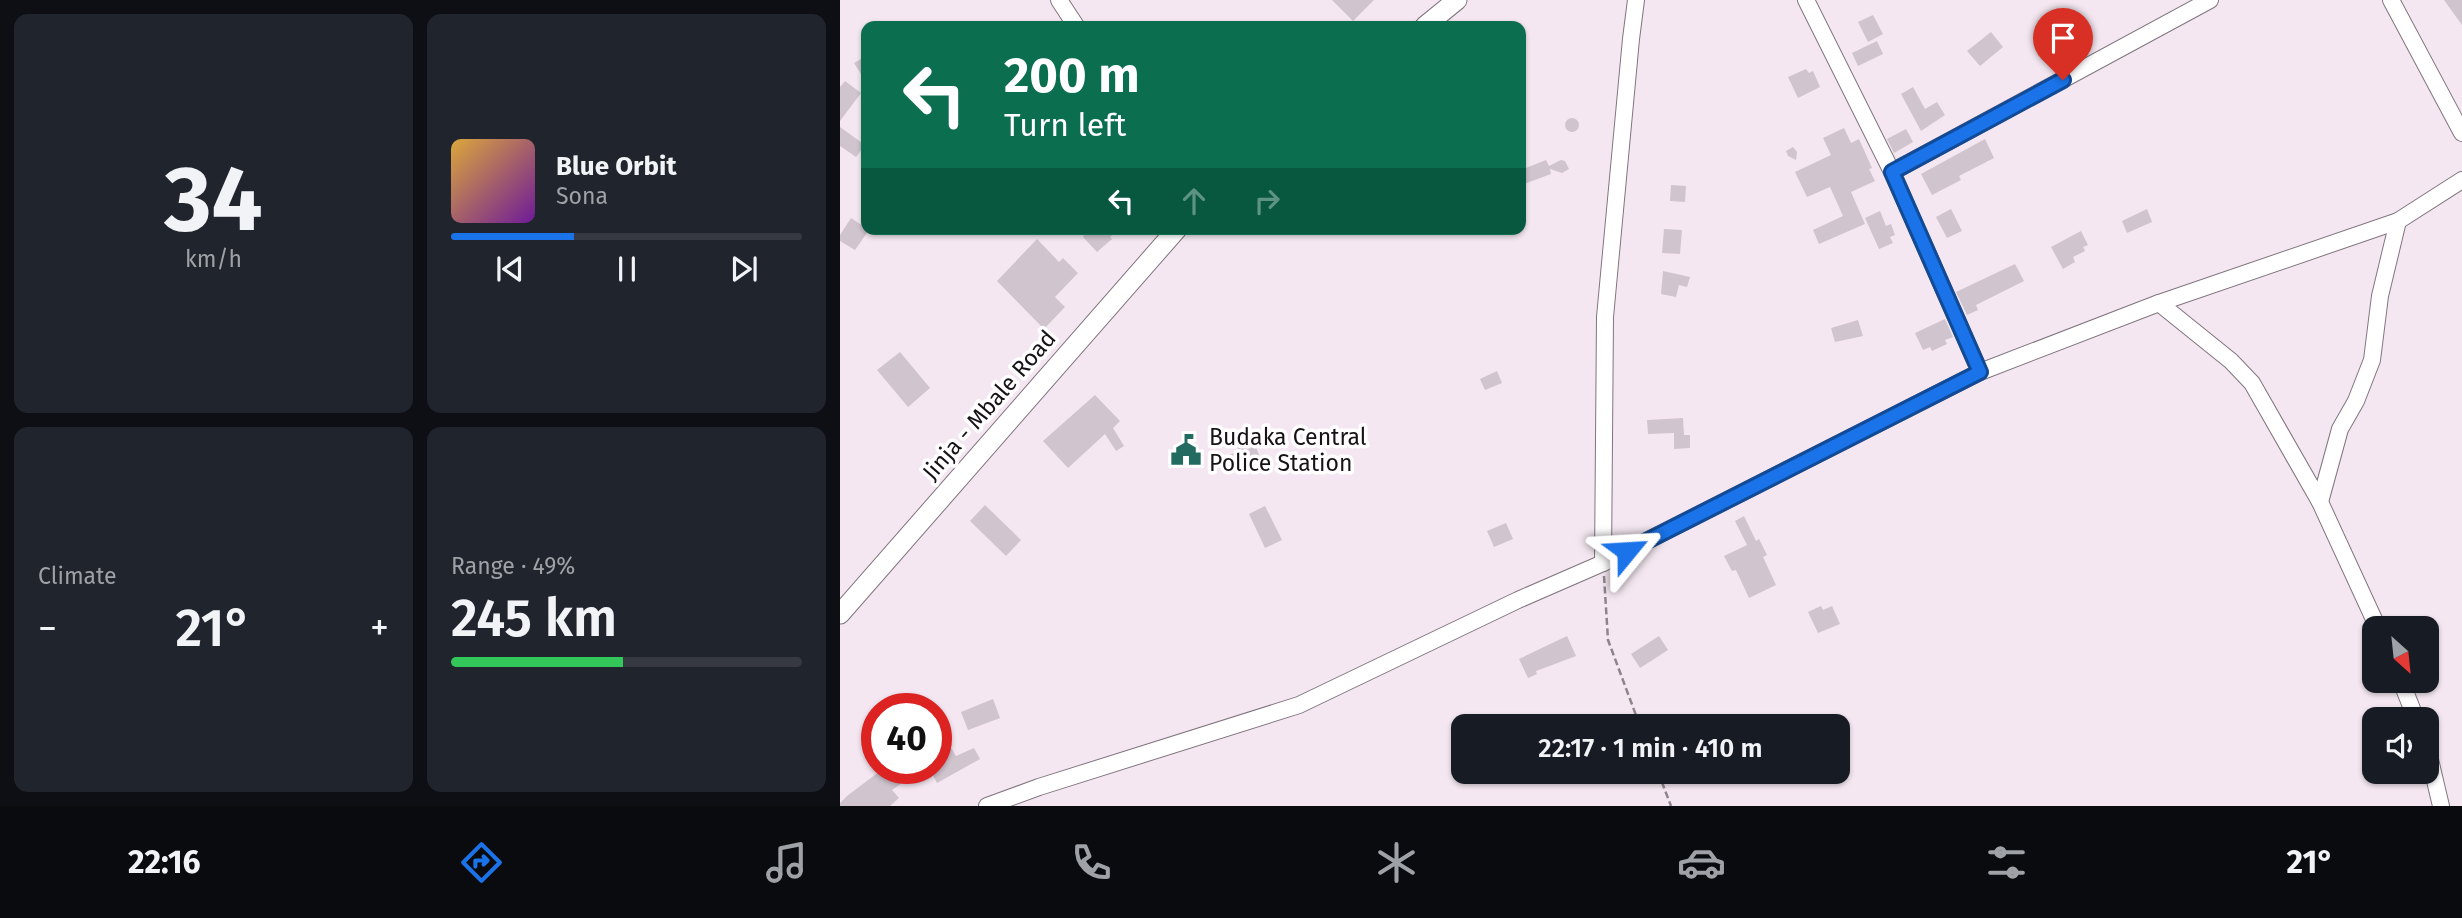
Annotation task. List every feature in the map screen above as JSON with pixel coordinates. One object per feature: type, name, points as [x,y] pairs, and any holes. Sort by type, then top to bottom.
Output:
[{"type":"main road","points":[[1431,21],[1457,0]]},
{"type":"main road","name":"Jinja - Mbale Road","points":[[840,614],[1172,235]]},
{"type":"street","points":[[1059,0],[1073,21]]},
{"type":"street","points":[[1603,563],[1605,317],[1630,38],[1636,0]]},
{"type":"street","points":[[1806,0],[1892,172],[1980,372]]},
{"type":"street","points":[[1892,172],[2210,0]]},
{"type":"street","points":[[2394,0],[2408,34],[2462,133]]},
{"type":"street","points":[[987,806],[1299,705],[1518,600],[1603,563],[1980,372],[2160,303],[2398,221],[2462,180]]},
{"type":"street","points":[[2320,502],[2340,429],[2356,401],[2372,360],[2380,296],[2398,221]]},
{"type":"street","points":[[2160,303],[2231,361],[2252,383],[2320,502],[2372,616]]},
{"type":"street","points":[[2436,784],[2441,806]]},
{"type":"path","points":[[1603,563],[1608,640],[1636,714]]},
{"type":"path","points":[[1663,784],[1671,806]]},
{"type":"building","points":[[1332,0],[1374,0],[1353,21]]},
{"type":"building","points":[[2444,0],[2462,0],[2462,25]]},
{"type":"building","points":[[1873,15],[1883,34],[1868,42],[1858,22]]},
{"type":"building","points":[[1991,32],[2003,47],[1980,66],[1967,51]]},
{"type":"building","points":[[1877,41],[1883,54],[1858,66],[1852,53]]},
{"type":"building","points":[[861,59],[861,74],[854,63]]},
{"type":"building","points":[[1806,69],[1809,73],[1813,71],[1820,87],[1798,98],[1788,77]]},
{"type":"building","points":[[845,81],[861,93],[840,121],[840,87]]},
{"type":"building","points":[[1913,87],[1925,109],[1937,102],[1945,115],[1921,131],[1901,94]]},
{"type":"building","points":[[1572,118],[1577,120],[1577,130],[1572,132],[1567,130],[1565,125],[1567,120]]},
{"type":"building","points":[[840,127],[861,142],[861,150],[856,157],[840,146]]},
{"type":"building","points":[[1844,128],[1851,143],[1859,139],[1875,181],[1851,192],[1865,224],[1819,244],[1813,230],[1843,216],[1830,187],[1807,197],[1795,172],[1831,155],[1823,138]]},
{"type":"building","points":[[1906,129],[1913,142],[1894,153],[1887,139]]},
{"type":"building","points":[[1985,139],[1994,158],[1959,176],[1961,180],[1932,195],[1921,174]]},
{"type":"building","points":[[1793,147],[1797,152],[1796,160],[1788,156],[1786,151]]},
{"type":"building","points":[[1546,160],[1549,166],[1561,160],[1565,161],[1569,169],[1562,173],[1550,169],[1551,174],[1526,183],[1526,168]]},
{"type":"building","points":[[1671,185],[1686,186],[1685,202],[1670,201]]},
{"type":"building","points":[[1951,209],[1962,231],[1947,238],[1936,217]]},
{"type":"building","points":[[2147,209],[2152,222],[2127,233],[2122,221]]},
{"type":"building","points":[[1880,211],[1886,226],[1891,224],[1895,235],[1890,237],[1893,243],[1879,249],[1865,218]]},
{"type":"building","points":[[851,218],[861,225],[861,235],[866,235],[855,250],[840,241],[840,235]]},
{"type":"building","points":[[1664,229],[1682,230],[1680,254],[1662,253]]},
{"type":"building","points":[[2081,231],[2088,245],[2083,247],[2085,251],[2073,257],[2075,262],[2063,269],[2051,247]]},
{"type":"building","points":[[1112,235],[1110,237],[1112,239],[1097,252],[1083,237]]},
{"type":"building","points":[[1037,239],[1059,262],[1063,258],[1078,273],[1055,297],[1065,307],[1044,329],[997,281]]},
{"type":"building","points":[[2015,264],[2024,281],[1976,305],[1978,310],[1967,315],[1956,292]]},
{"type":"building","points":[[1663,271],[1690,277],[1687,287],[1679,285],[1676,297],[1661,294]]},
{"type":"building","points":[[1945,319],[1953,337],[1945,340],[1947,344],[1932,351],[1930,347],[1923,350],[1915,333]]},
{"type":"building","points":[[1858,320],[1863,336],[1835,342],[1831,328]]},
{"type":"building","points":[[900,352],[930,388],[908,407],[877,370]]},
{"type":"building","points":[[1497,371],[1502,383],[1485,390],[1480,379]]},
{"type":"building","points":[[1095,395],[1120,421],[1113,428],[1124,446],[1116,451],[1105,434],[1068,468],[1043,441]]},
{"type":"building","points":[[1683,418],[1684,435],[1690,435],[1690,448],[1674,449],[1674,433],[1648,434],[1647,420]]},
{"type":"building","points":[[1252,437],[1261,460],[1248,467],[1243,460],[1227,468],[1222,459],[1239,450],[1236,445]]},
{"type":"building","points":[[985,505],[1021,540],[1006,556],[970,521]]},
{"type":"building","points":[[1265,506],[1282,540],[1265,548],[1249,514]]},
{"type":"building","points":[[1744,516],[1756,541],[1759,539],[1767,555],[1763,557],[1776,585],[1749,598],[1736,570],[1732,571],[1724,556],[1747,545],[1735,521]]},
{"type":"building","points":[[1506,523],[1513,539],[1494,547],[1487,531]]},
{"type":"building","points":[[1821,606],[1823,610],[1832,606],[1840,624],[1818,633],[1808,612]]},
{"type":"building","points":[[1567,636],[1576,656],[1536,671],[1537,674],[1528,678],[1519,659]]},
{"type":"building","points":[[1659,636],[1668,650],[1640,668],[1631,654]]},
{"type":"building","points":[[993,699],[1000,718],[968,730],[961,712]]},
{"type":"building","points":[[974,748],[980,759],[952,775],[952,749],[956,756]]},
{"type":"building","points":[[863,784],[900,784],[892,790],[899,798],[890,806],[840,806],[847,796]]},
{"type":"place","name":"Budaka Central Police Station","points":[[1186,450]]},
{"type":"route","points":[[1627,551],[1980,372],[1892,172],[2063,80]]}]
